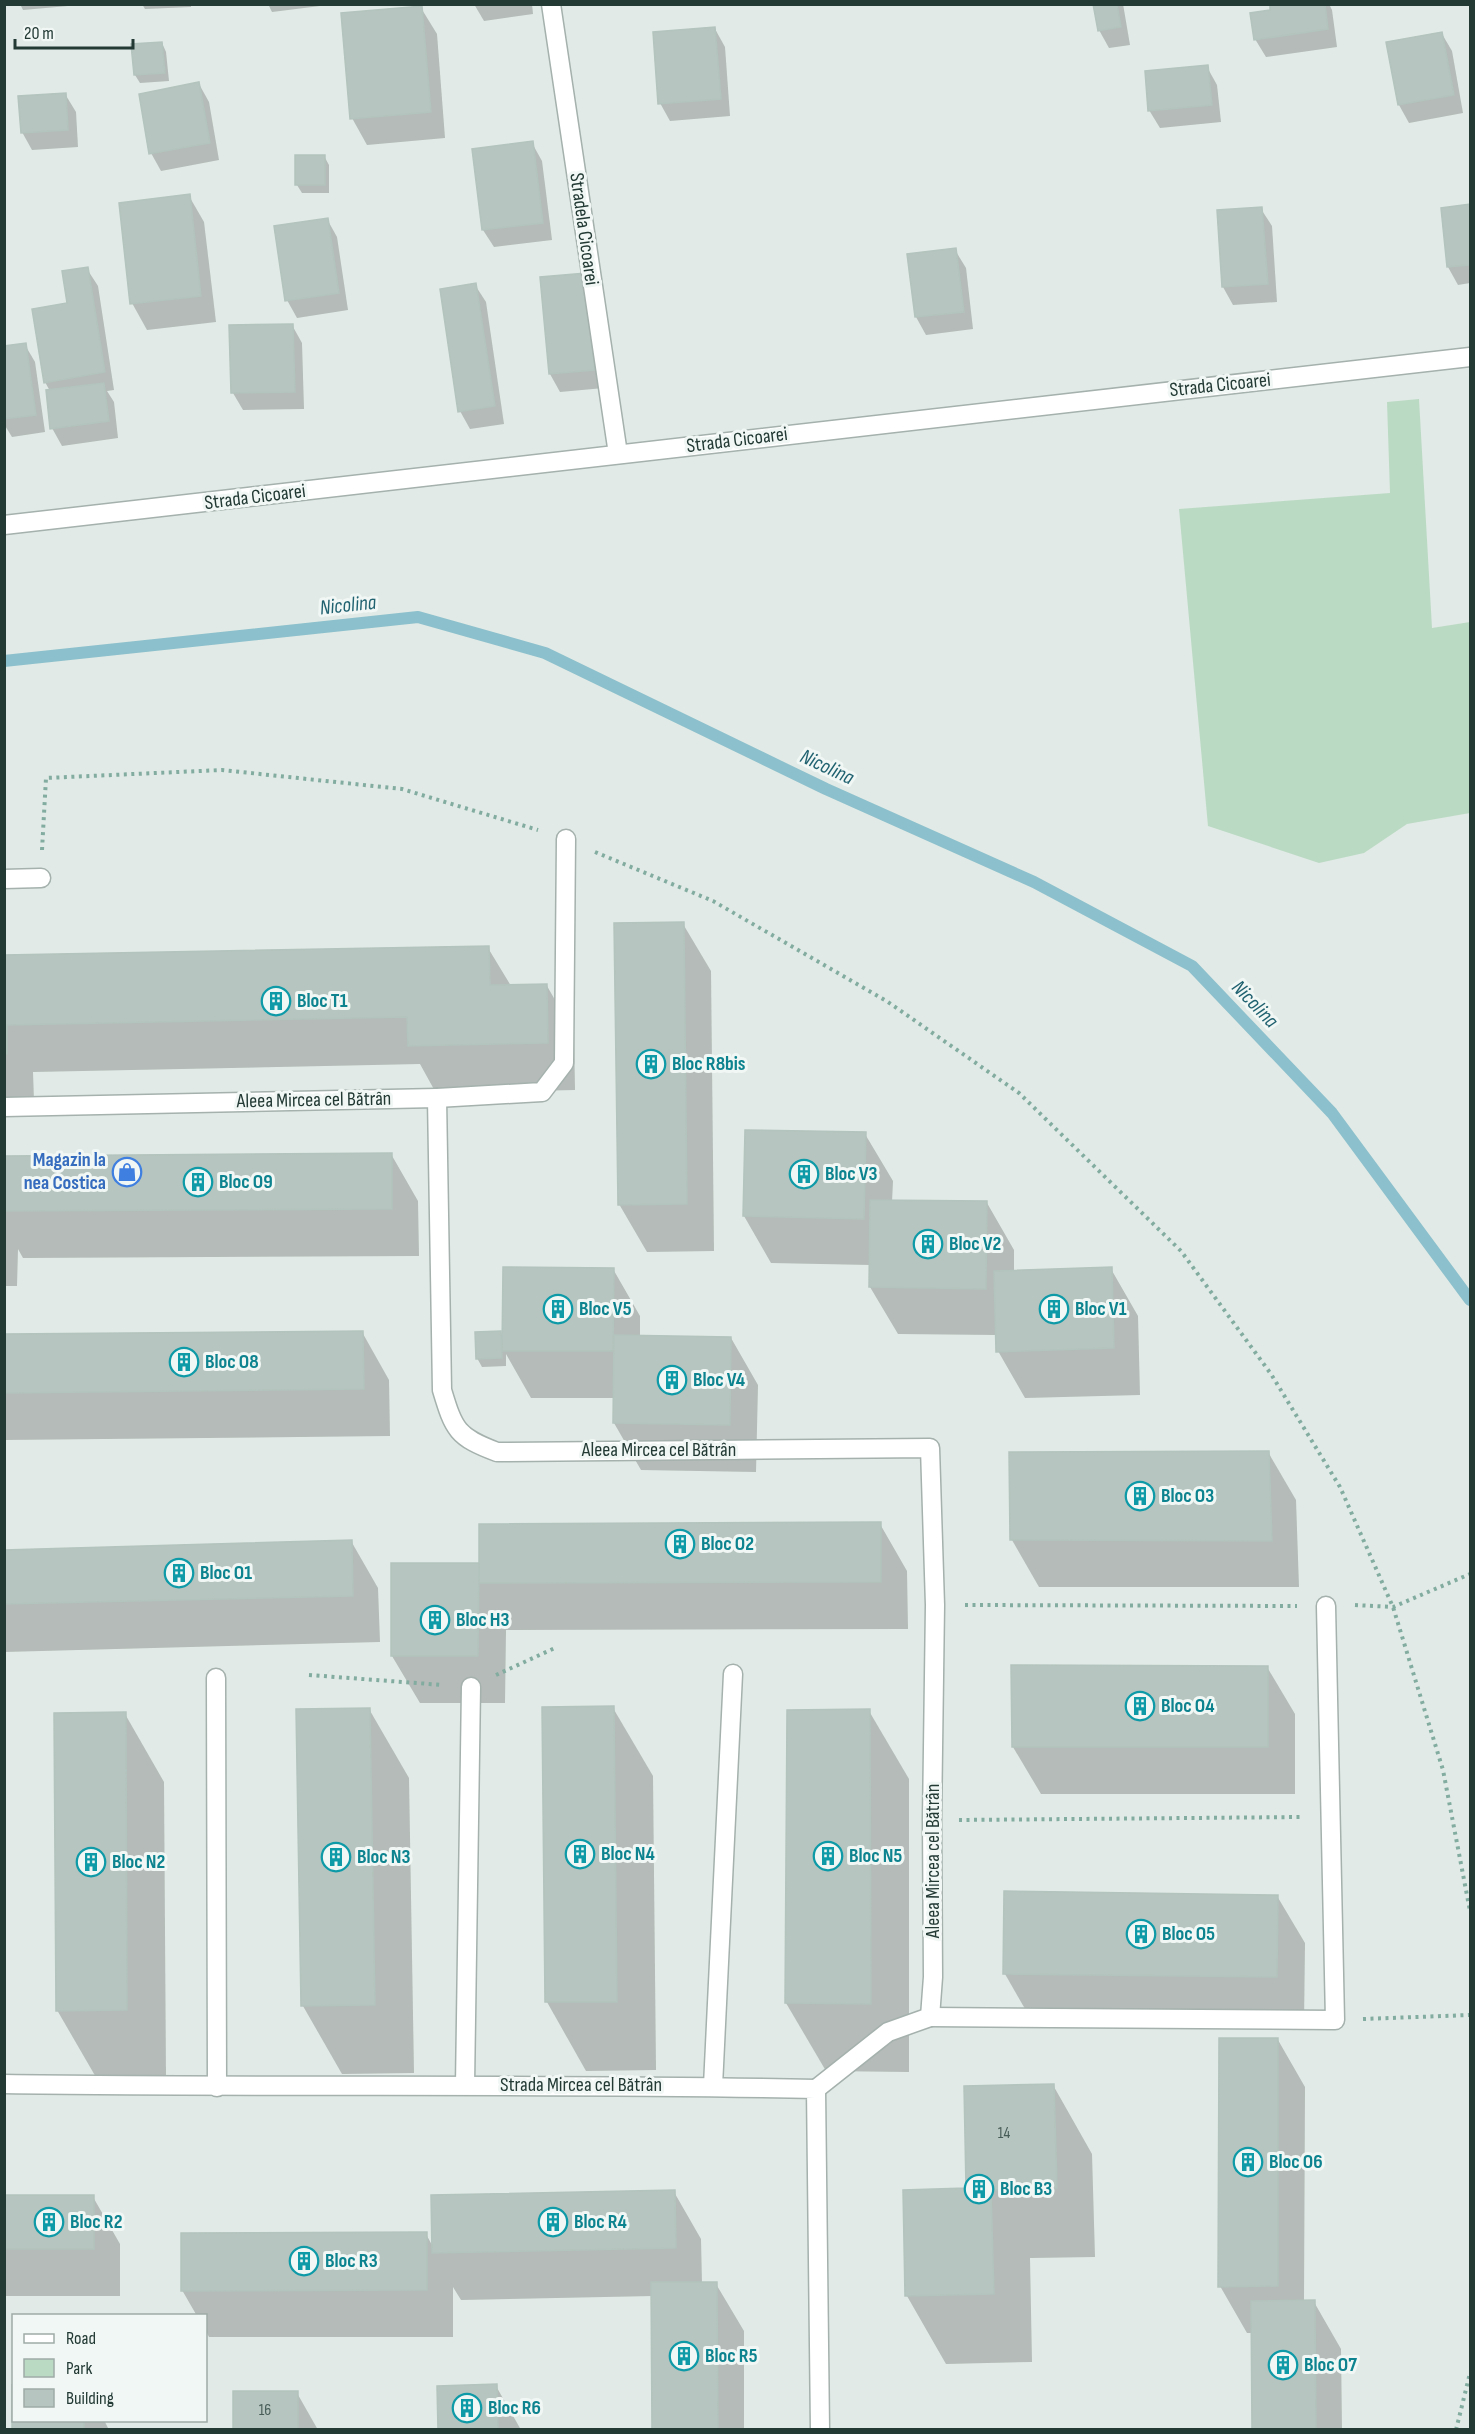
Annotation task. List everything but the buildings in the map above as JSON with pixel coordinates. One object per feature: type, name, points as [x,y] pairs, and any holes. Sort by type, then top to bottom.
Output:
[{"type":"street","name":"Stradela Cicoarei","points":[[551,4],[618,454]]},
{"type":"street","name":"Strada Cicoarei","points":[[4,525],[1470,357]]},
{"type":"street","points":[[437,1098],[542,1092],[564,1063],[566,839]]},
{"type":"street","points":[[4,879],[41,878]]},
{"type":"street","name":"Aleea Mircea cel Bătrân","points":[[4,1107],[437,1098],[442,1390],[453,1424],[473,1443],[497,1452],[930,1448],[935,1605],[932,1820],[933,1977],[930,2017]]},
{"type":"street","points":[[820,2430],[816,2089],[888,2032],[930,2017],[1335,2020],[1326,1606]]},
{"type":"street","points":[[713,2086],[733,1674]]},
{"type":"street","points":[[216,1678],[217,2087]]},
{"type":"street","points":[[465,2085],[471,1687]]},
{"type":"street","name":"Strada Mircea cel Bătrân","points":[[4,2084],[217,2087],[713,2086],[816,2089]]},
{"type":"path","points":[[41,878],[46,778],[222,770],[402,789],[566,839],[713,901],[888,1002],[1019,1093],[1180,1251],[1271,1374],[1340,1487],[1393,1607],[1443,1770],[1470,1911]]},
{"type":"path","points":[[935,1605],[1326,1606],[1352,1604],[1393,1607],[1470,1574]]},
{"type":"path","points":[[309,1675],[471,1687],[557,1647]]},
{"type":"path","points":[[932,1820],[1332,1817]]},
{"type":"path","points":[[1335,2020],[1470,2015]]},
{"type":"path","points":[[1456,2430],[1470,2373]]},
{"type":"green space","points":[[1419,399],[1432,628],[1470,622],[1470,813],[1407,824],[1364,853],[1319,863],[1208,826],[1179,509],[1390,493],[1387,402]]},
{"type":"waterway","name":"Nicolina","points":[[4,661],[418,617],[545,653],[826,789],[1034,882],[1192,966],[1332,1113],[1470,1300]]},
{"type":"place","name":"Bloc T1","points":[[276,1001]]},
{"type":"place","name":"Bloc R8bis","points":[[651,1064]]},
{"type":"place","name":"Magazin la nea Costica","points":[[127,1172]]},
{"type":"place","name":"Bloc V3","points":[[804,1174]]},
{"type":"place","name":"Bloc O9","points":[[198,1182]]},
{"type":"place","name":"Bloc V2","points":[[928,1244]]},
{"type":"place","name":"Bloc V5","points":[[558,1309]]},
{"type":"place","name":"Bloc V1","points":[[1054,1309]]},
{"type":"place","name":"Bloc O8","points":[[184,1362]]},
{"type":"place","name":"Bloc V4","points":[[672,1380]]},
{"type":"place","name":"Bloc O3","points":[[1140,1496]]},
{"type":"place","name":"Bloc O2","points":[[680,1544]]},
{"type":"place","name":"Bloc O1","points":[[179,1573]]},
{"type":"place","name":"Bloc H3","points":[[435,1620]]},
{"type":"place","name":"Bloc O4","points":[[1140,1706]]},
{"type":"place","name":"Bloc N4","points":[[580,1854]]},
{"type":"place","name":"Bloc N5","points":[[828,1856]]},
{"type":"place","name":"Bloc N3","points":[[336,1857]]},
{"type":"place","name":"Bloc N2","points":[[91,1862]]},
{"type":"place","name":"Bloc O5","points":[[1141,1934]]},
{"type":"place","name":"Bloc O6","points":[[1248,2162]]},
{"type":"place","name":"Bloc B3","points":[[979,2189]]},
{"type":"place","name":"Bloc R2","points":[[49,2222]]},
{"type":"place","name":"Bloc R4","points":[[553,2222]]},
{"type":"place","name":"Bloc R3","points":[[304,2261]]},
{"type":"place","name":"Bloc R5","points":[[684,2356]]},
{"type":"place","name":"Bloc O7","points":[[1283,2365]]},
{"type":"place","name":"Bloc R6","points":[[467,2408]]}]
